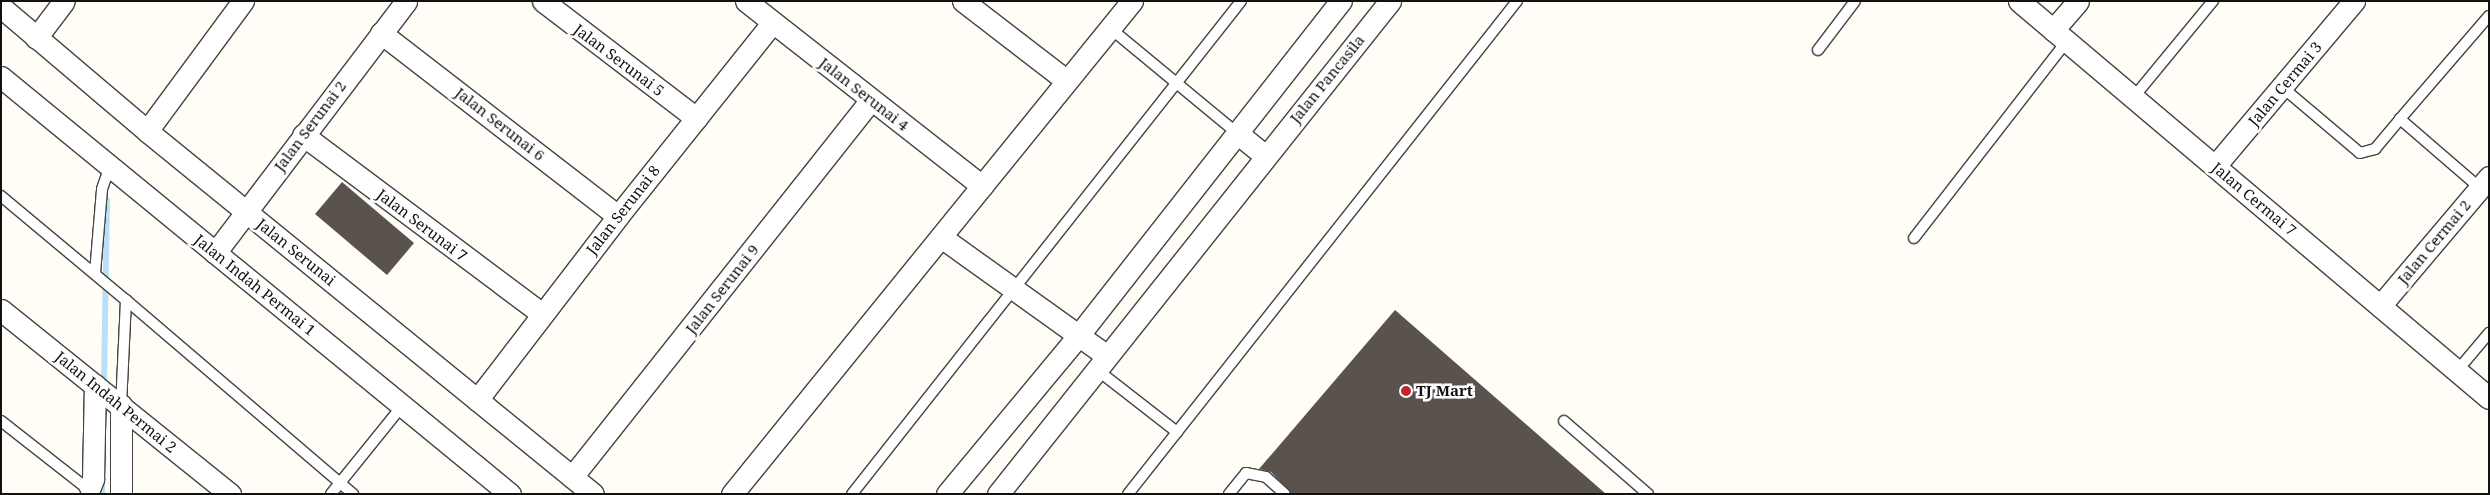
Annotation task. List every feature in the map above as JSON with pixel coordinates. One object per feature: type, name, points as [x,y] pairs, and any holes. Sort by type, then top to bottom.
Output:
[{"type":"street","points":[[36,38],[64,1]]},
{"type":"street","points":[[147,131],[243,1]]},
{"type":"street","name":"Jalan Serunai 2","points":[[216,253],[303,135],[406,1]]},
{"type":"street","name":"Jalan Serunai 5","points":[[543,1],[696,118]]},
{"type":"street","name":"Jalan Serunai 4","points":[[746,1],[982,186]]},
{"type":"street","points":[[962,1],[1068,81]]},
{"type":"street","points":[[732,494],[1132,1]]},
{"type":"street","points":[[947,494],[1078,336],[1341,1]]},
{"type":"street","name":"Jalan Pancasila","points":[[998,494],[1390,1]]},
{"type":"street","name":"Jalan Cermai 7","points":[[2019,1],[2489,398]]},
{"type":"street","points":[[2060,36],[2078,1]]},
{"type":"street","name":"Jalan Cermai 3","points":[[2215,166],[2354,1]]},
{"type":"street","name":"Jalan Serunai","points":[[1,7],[147,131],[593,494]]},
{"type":"street","name":"Jalan Serunai 8","points":[[477,400],[618,216],[773,22]]},
{"type":"street","name":"Jalan Serunai 6","points":[[381,32],[618,216]]},
{"type":"street","name":"Jalan Indah Permai 1","points":[[1,76],[510,494]]},
{"type":"street","name":"Jalan Serunai 9","points":[[572,477],[871,100]]},
{"type":"street","points":[[1237,133],[1265,156]]},
{"type":"street","name":"Jalan Serunai 7","points":[[303,135],[542,314]]},
{"type":"street","name":"Jalan Cermai 2","points":[[2380,306],[2484,183]]},
{"type":"street","points":[[940,237],[1010,290],[1078,336],[1102,363]]},
{"type":"street","name":"Jalan Indah Permai 2","points":[[1,310],[230,494]]},
{"type":"street","points":[[90,487],[93,479],[95,385]]},
{"type":"street","points":[[121,405],[121,494]]},
{"type":"lane","points":[[852,494],[1010,290],[1241,1]]},
{"type":"lane","points":[[1128,494],[1517,1]]},
{"type":"lane","points":[[1818,50],[1855,1]]},
{"type":"lane","points":[[2133,98],[2213,1]]},
{"type":"lane","points":[[2282,87],[2360,153],[2375,149],[2489,16]]},
{"type":"lane","points":[[1110,28],[1237,133]]},
{"type":"lane","points":[[1914,238],[2060,36]]},
{"type":"lane","points":[[2400,120],[2484,183]]},
{"type":"lane","points":[[95,273],[102,189],[110,166]]},
{"type":"lane","points":[[1,196],[95,273],[353,494]]},
{"type":"lane","points":[[121,405],[126,300]]},
{"type":"lane","points":[[2458,371],[2489,333]]},
{"type":"lane","points":[[1102,363],[1177,432]]},
{"type":"lane","points":[[331,494],[402,406]]},
{"type":"lane","points":[[1,421],[84,486],[90,487]]},
{"type":"lane","points":[[1564,421],[1648,494]]},
{"type":"lane","points":[[1235,492],[1246,473],[1266,477],[1285,494]]},
{"type":"building","points":[[342,182],[414,243],[387,275],[315,214]]},
{"type":"building","name":"TJ Mart","points":[[1395,310],[1606,494],[1292,494],[1271,472],[1259,469]]},
{"type":"waterway","points":[[104,386],[107,201]]},
{"type":"waterway","points":[[102,478],[102,494]]},
{"type":"place","name":"TJ Mart","points":[[1406,391]]}]
